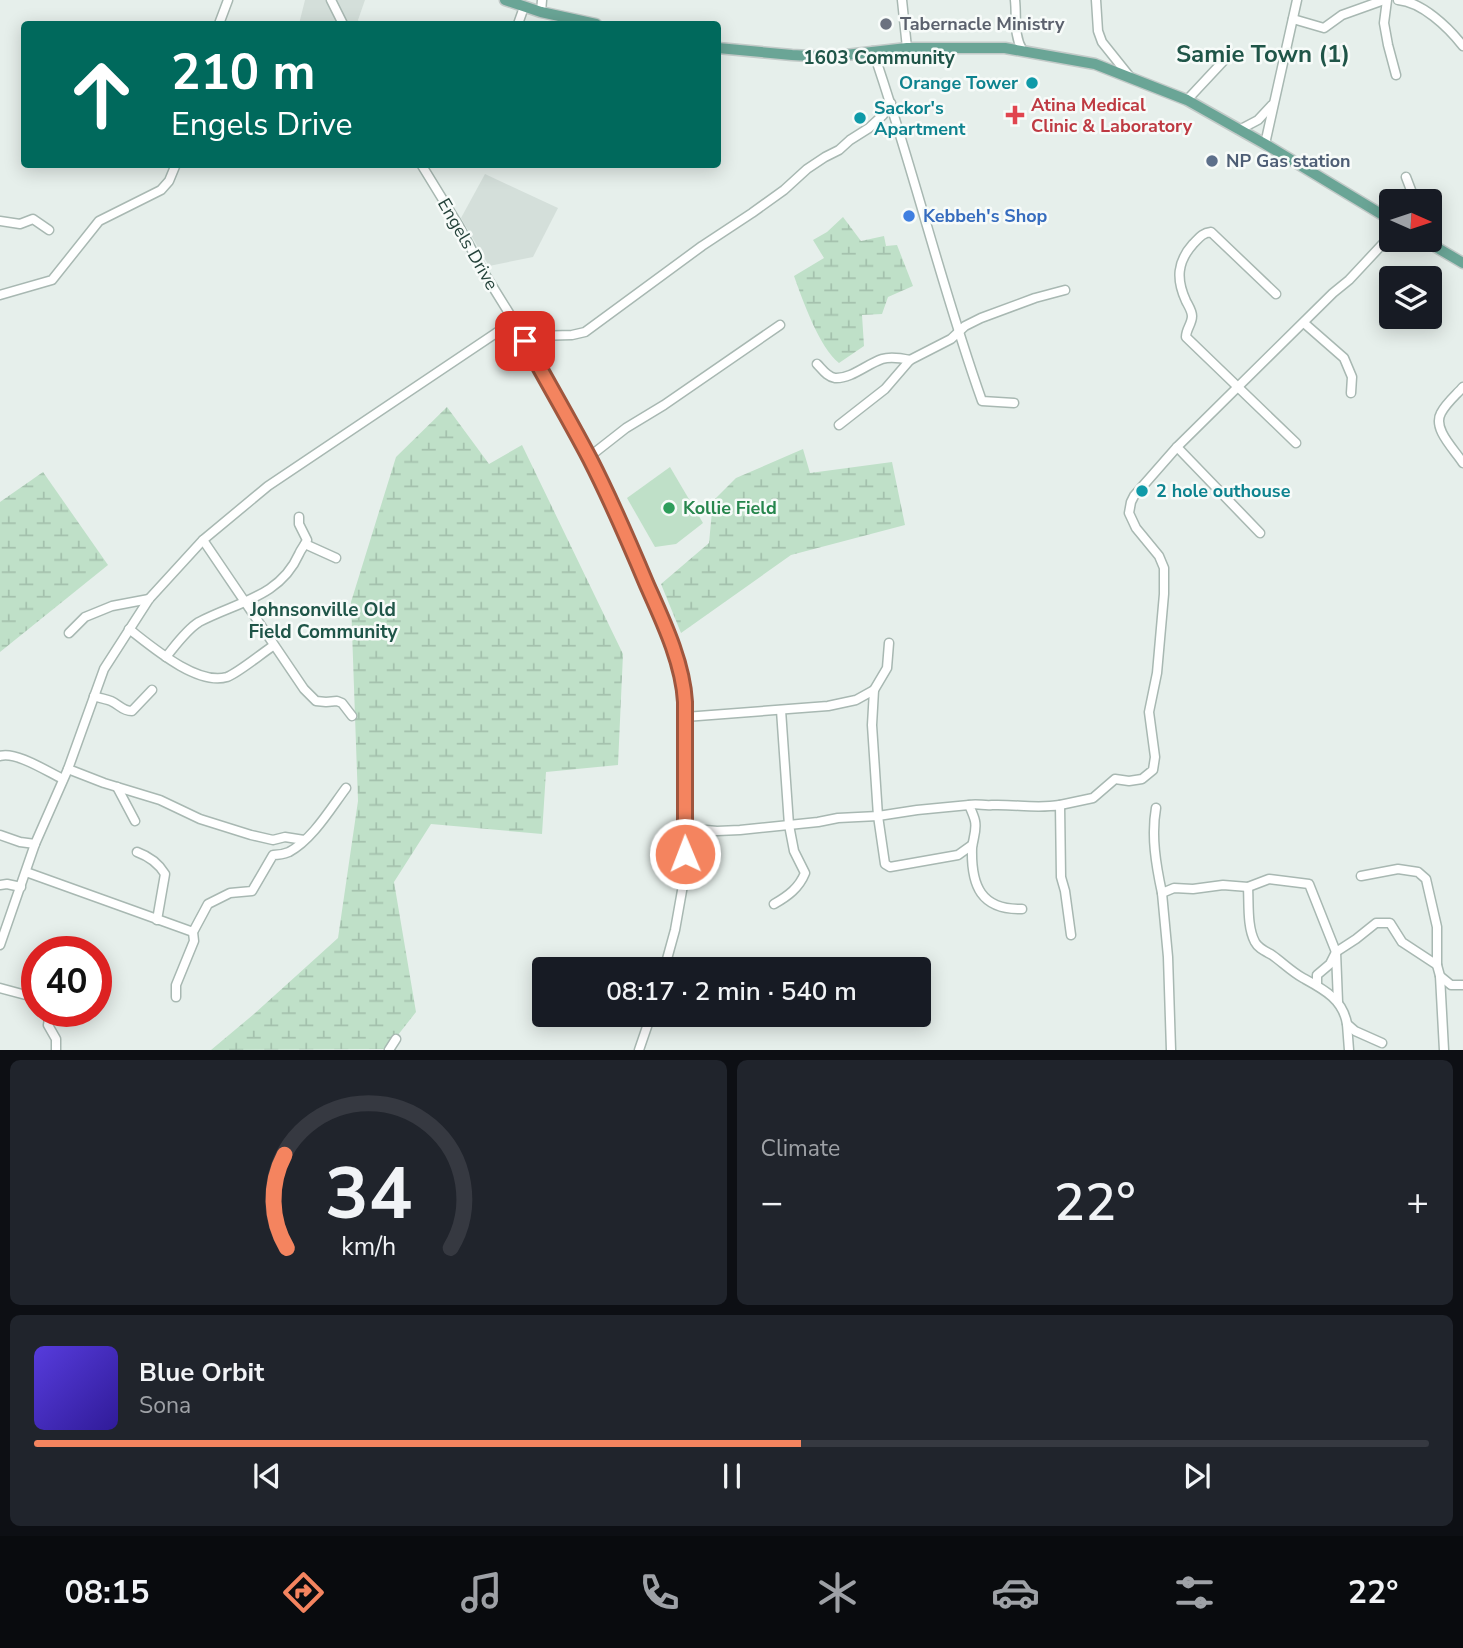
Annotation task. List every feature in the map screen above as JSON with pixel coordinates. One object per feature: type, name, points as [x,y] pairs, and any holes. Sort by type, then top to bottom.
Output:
[{"type":"main road","points":[[505,0],[541,12],[582,21]]},
{"type":"main road","points":[[721,48],[828,57],[906,48],[1005,48],[1096,64],[1187,100],[1379,213]]},
{"type":"main road","points":[[1442,251],[1463,263]]},
{"type":"street","points":[[220,21],[228,0]]},
{"type":"street","points":[[331,0],[341,21]]},
{"type":"street","points":[[541,12],[542,0]]},
{"type":"street","points":[[902,0],[906,48]]},
{"type":"street","points":[[1015,0],[1016,35],[1023,51]]},
{"type":"street","points":[[1096,0],[1098,31],[1102,42],[1130,77]]},
{"type":"street","points":[[1265,144],[1297,0]]},
{"type":"street","points":[[1293,19],[1324,28],[1342,15],[1385,0],[1384,23],[1396,75]]},
{"type":"street","points":[[1398,0],[1408,1],[1427,11],[1463,46]]},
{"type":"street","points":[[519,21],[524,7]]},
{"type":"street","points":[[873,51],[891,103],[958,333],[982,401],[1014,403]]},
{"type":"street","points":[[1187,100],[1230,54]]},
{"type":"street","points":[[525,341],[534,335],[572,335],[585,332],[784,190],[807,169],[869,128],[891,103]]},
{"type":"street","points":[[1239,130],[1258,120],[1274,103]]},
{"type":"street","points":[[0,295],[51,280],[99,221],[161,190],[169,181],[174,168]]},
{"type":"street","name":"Engels Drive","points":[[423,168],[514,321],[621,521],[670,642],[684,687],[685,717]]},
{"type":"street","points":[[1406,177],[1411,189]]},
{"type":"street","points":[[0,221],[20,224],[33,219],[49,230]]},
{"type":"street","points":[[1276,294],[1211,232],[1202,234],[1180,264],[1179,287],[1192,313],[1186,337],[1296,443]]},
{"type":"street","points":[[684,828],[740,831],[975,804],[1041,808],[1060,806],[1093,798],[1115,779],[1142,779],[1153,770],[1155,757],[1149,712],[1157,673],[1164,568],[1159,556],[1136,528],[1129,513],[1133,496],[1177,447],[1379,248]]},
{"type":"street","points":[[839,425],[885,388],[910,360],[951,339],[965,326],[1035,298],[1065,290]]},
{"type":"street","points":[[0,945],[35,844],[68,769],[104,668],[149,599],[203,541],[268,486],[514,321]]},
{"type":"street","points":[[1304,323],[1344,358],[1352,377],[1351,393]]},
{"type":"street","points":[[589,457],[626,428],[780,325]]},
{"type":"street","points":[[817,364],[828,376],[835,378],[851,374],[884,358],[910,360]]},
{"type":"street","points":[[1463,387],[1439,415],[1438,423],[1463,463]]},
{"type":"street","points":[[1177,447],[1260,533]]},
{"type":"street","points":[[166,657],[197,624],[267,592],[286,576],[297,562],[307,540],[299,524],[299,517]]},
{"type":"street","points":[[203,541],[304,689],[316,701],[342,703],[352,716]]},
{"type":"street","points":[[305,544],[336,558]]},
{"type":"street","points":[[69,633],[85,617],[112,606],[149,599]]},
{"type":"street","points":[[130,629],[166,657],[194,673],[216,678],[228,676],[273,646]]},
{"type":"street","points":[[889,643],[887,668],[874,691],[872,725],[878,816],[885,864],[890,867],[958,855],[972,845]]},
{"type":"street","points":[[94,696],[113,701],[120,708],[132,711],[152,690]]},
{"type":"street","points":[[668,957],[683,885],[685,717],[828,706],[856,700],[874,691]]},
{"type":"street","points":[[774,904],[791,893],[805,873],[794,851],[789,825],[780,709]]},
{"type":"street","points":[[0,756],[5,754],[20,758],[63,779]]},
{"type":"street","points":[[68,769],[160,800],[200,819],[251,835],[273,840],[285,837],[304,840]]},
{"type":"street","points":[[117,787],[135,821]]},
{"type":"street","points":[[176,997],[176,985],[194,941],[193,932],[208,904],[230,893],[252,891],[273,856],[286,853],[304,840],[346,788]]},
{"type":"street","points":[[969,805],[975,821],[973,871],[981,895],[994,905],[1023,909]]},
{"type":"street","points":[[1060,806],[1061,877],[1071,934]]},
{"type":"street","points":[[1156,808],[1153,825],[1168,957],[1171,1049]]},
{"type":"street","points":[[0,835],[35,844]]},
{"type":"street","points":[[137,852],[146,855],[164,874],[157,920]]},
{"type":"street","points":[[1361,876],[1398,869],[1419,872],[1426,879],[1437,927],[1437,965],[1444,1049]]},
{"type":"street","points":[[26,872],[193,932]]},
{"type":"street","points":[[1162,893],[1174,888],[1193,889],[1223,885],[1248,887],[1269,879],[1309,884],[1336,952],[1338,1002]]},
{"type":"street","points":[[0,885],[21,887]]},
{"type":"street","points":[[1248,887],[1251,934],[1256,946],[1287,965],[1302,978],[1317,985],[1338,1002],[1346,1016],[1349,1049]]},
{"type":"street","points":[[1317,985],[1317,975],[1330,964],[1336,952],[1376,923],[1390,923],[1402,942],[1437,965]]},
{"type":"street","points":[[1440,976],[1451,985],[1463,985]]},
{"type":"street","points":[[0,988],[21,994]]},
{"type":"street","points":[[1347,1024],[1355,1031],[1382,1043]]},
{"type":"street","points":[[49,1027],[56,1039],[56,1049]]},
{"type":"street","points":[[639,1049],[647,1027]]},
{"type":"street","points":[[389,1049],[396,1039]]},
{"type":"shaded area","points":[[305,0],[365,0],[358,21],[300,21]]},
{"type":"shaded area","points":[[485,174],[558,208],[533,257],[489,266],[461,218]]},
{"type":"green space","points":[[843,217],[861,241],[884,236],[886,246],[897,245],[913,286],[888,297],[882,314],[862,315],[864,346],[839,363],[818,335],[794,276],[824,258],[813,240],[827,232]]},
{"type":"green space","points":[[447,407],[489,464],[522,445],[623,654],[618,765],[546,772],[542,834],[431,824],[394,882],[416,1012],[387,1049],[211,1050],[338,938],[358,801],[351,602],[396,457]]},
{"type":"green space","points":[[803,449],[810,473],[892,462],[905,525],[791,555],[681,633],[661,584],[709,543],[713,501],[736,478]]},
{"type":"green space","points":[[670,467],[703,523],[676,544],[655,547],[627,498]]},
{"type":"green space","points":[[43,472],[108,565],[0,652],[0,502]]},
{"type":"place","name":"Tabernacle Ministry","points":[[886,24]]},
{"type":"place","name":"Orange Tower","points":[[1032,83]]},
{"type":"place","name":"Atina Medical Clinic & Laboratory","points":[[1015,115]]},
{"type":"place","name":"Sackor's Apartment","points":[[860,118]]},
{"type":"place","name":"NP Gas station","points":[[1212,161]]},
{"type":"place","name":"Kebbeh's Shop","points":[[909,216]]},
{"type":"place","name":"2 hole outhouse","points":[[1142,491]]},
{"type":"place","name":"Kollie Field","points":[[669,508]]},
{"type":"district","name":"Samie Town (1)","points":[[1263,54]]},
{"type":"district","name":"1603 Community","points":[[879,57]]},
{"type":"district","name":"Johnsonville Old Field Community","points":[[323,620]]},
{"type":"route","points":[[525,341],[621,521],[664,624],[678,667],[685,702],[685,854]]}]
